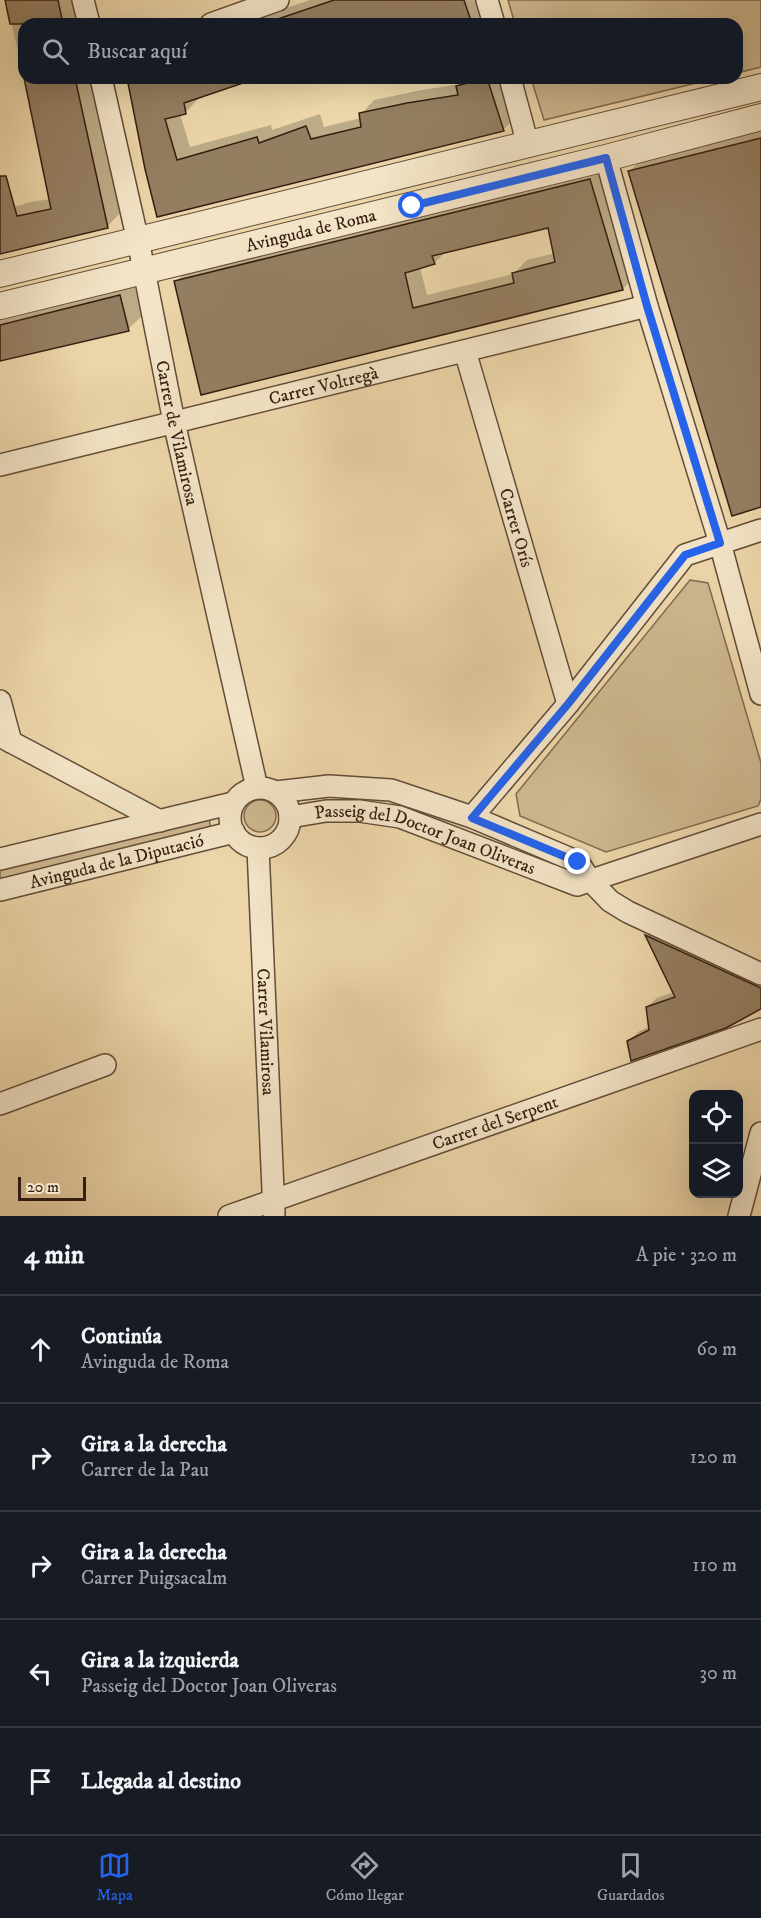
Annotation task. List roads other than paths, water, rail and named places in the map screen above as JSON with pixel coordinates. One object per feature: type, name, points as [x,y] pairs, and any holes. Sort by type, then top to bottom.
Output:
[{"type":"street","points":[[83,0],[88,18]]},
{"type":"street","points":[[228,18],[278,0]]},
{"type":"street","points":[[487,0],[492,18]]},
{"type":"street","name":"Carrer de Vilamirosa","points":[[102,84],[174,422],[267,790]]},
{"type":"street","points":[[512,84],[528,145]]},
{"type":"street","name":"Avinguda de Roma","points":[[0,274],[761,87]]},
{"type":"street","name":"Avinguda de Roma","points":[[0,306],[606,158],[761,117]]},
{"type":"street","points":[[606,158],[647,306],[720,543],[761,694]]},
{"type":"street","name":"Carrer Voltregà","points":[[0,465],[647,306]]},
{"type":"street","name":"Carrer Orís","points":[[465,351],[568,704]]},
{"type":"street","points":[[472,818],[568,704],[685,555],[761,530]]},
{"type":"street","points":[[0,701],[5,739],[160,821]]},
{"type":"street","name":"Passeig del Doctor Joan Oliveras","points":[[267,790],[329,786],[391,790],[472,818],[578,862],[590,880],[610,901],[628,912],[761,974]]},
{"type":"street","points":[[248,790],[267,790],[284,799],[289,807],[289,827],[277,843],[258,848],[240,840],[230,823],[230,813],[239,796],[248,790]]},
{"type":"street","name":"Avinguda de la Diputació","points":[[0,859],[233,804]]},
{"type":"street","name":"Passeig del Doctor Joan Oliveras","points":[[290,817],[326,811],[359,811],[400,817],[577,885],[590,880]]},
{"type":"street","points":[[590,880],[761,824]]},
{"type":"street","name":"Avinguda de la Diputació","points":[[0,890],[210,840],[234,832]]},
{"type":"street","name":"Carrer Vilamirosa","points":[[258,848],[274,1209]]},
{"type":"street","name":"Carrer del Serpent","points":[[229,1216],[274,1209],[761,1029]]},
{"type":"street","points":[[0,1104],[105,1065]]},
{"type":"street","points":[[739,1216],[761,1133]]}]
